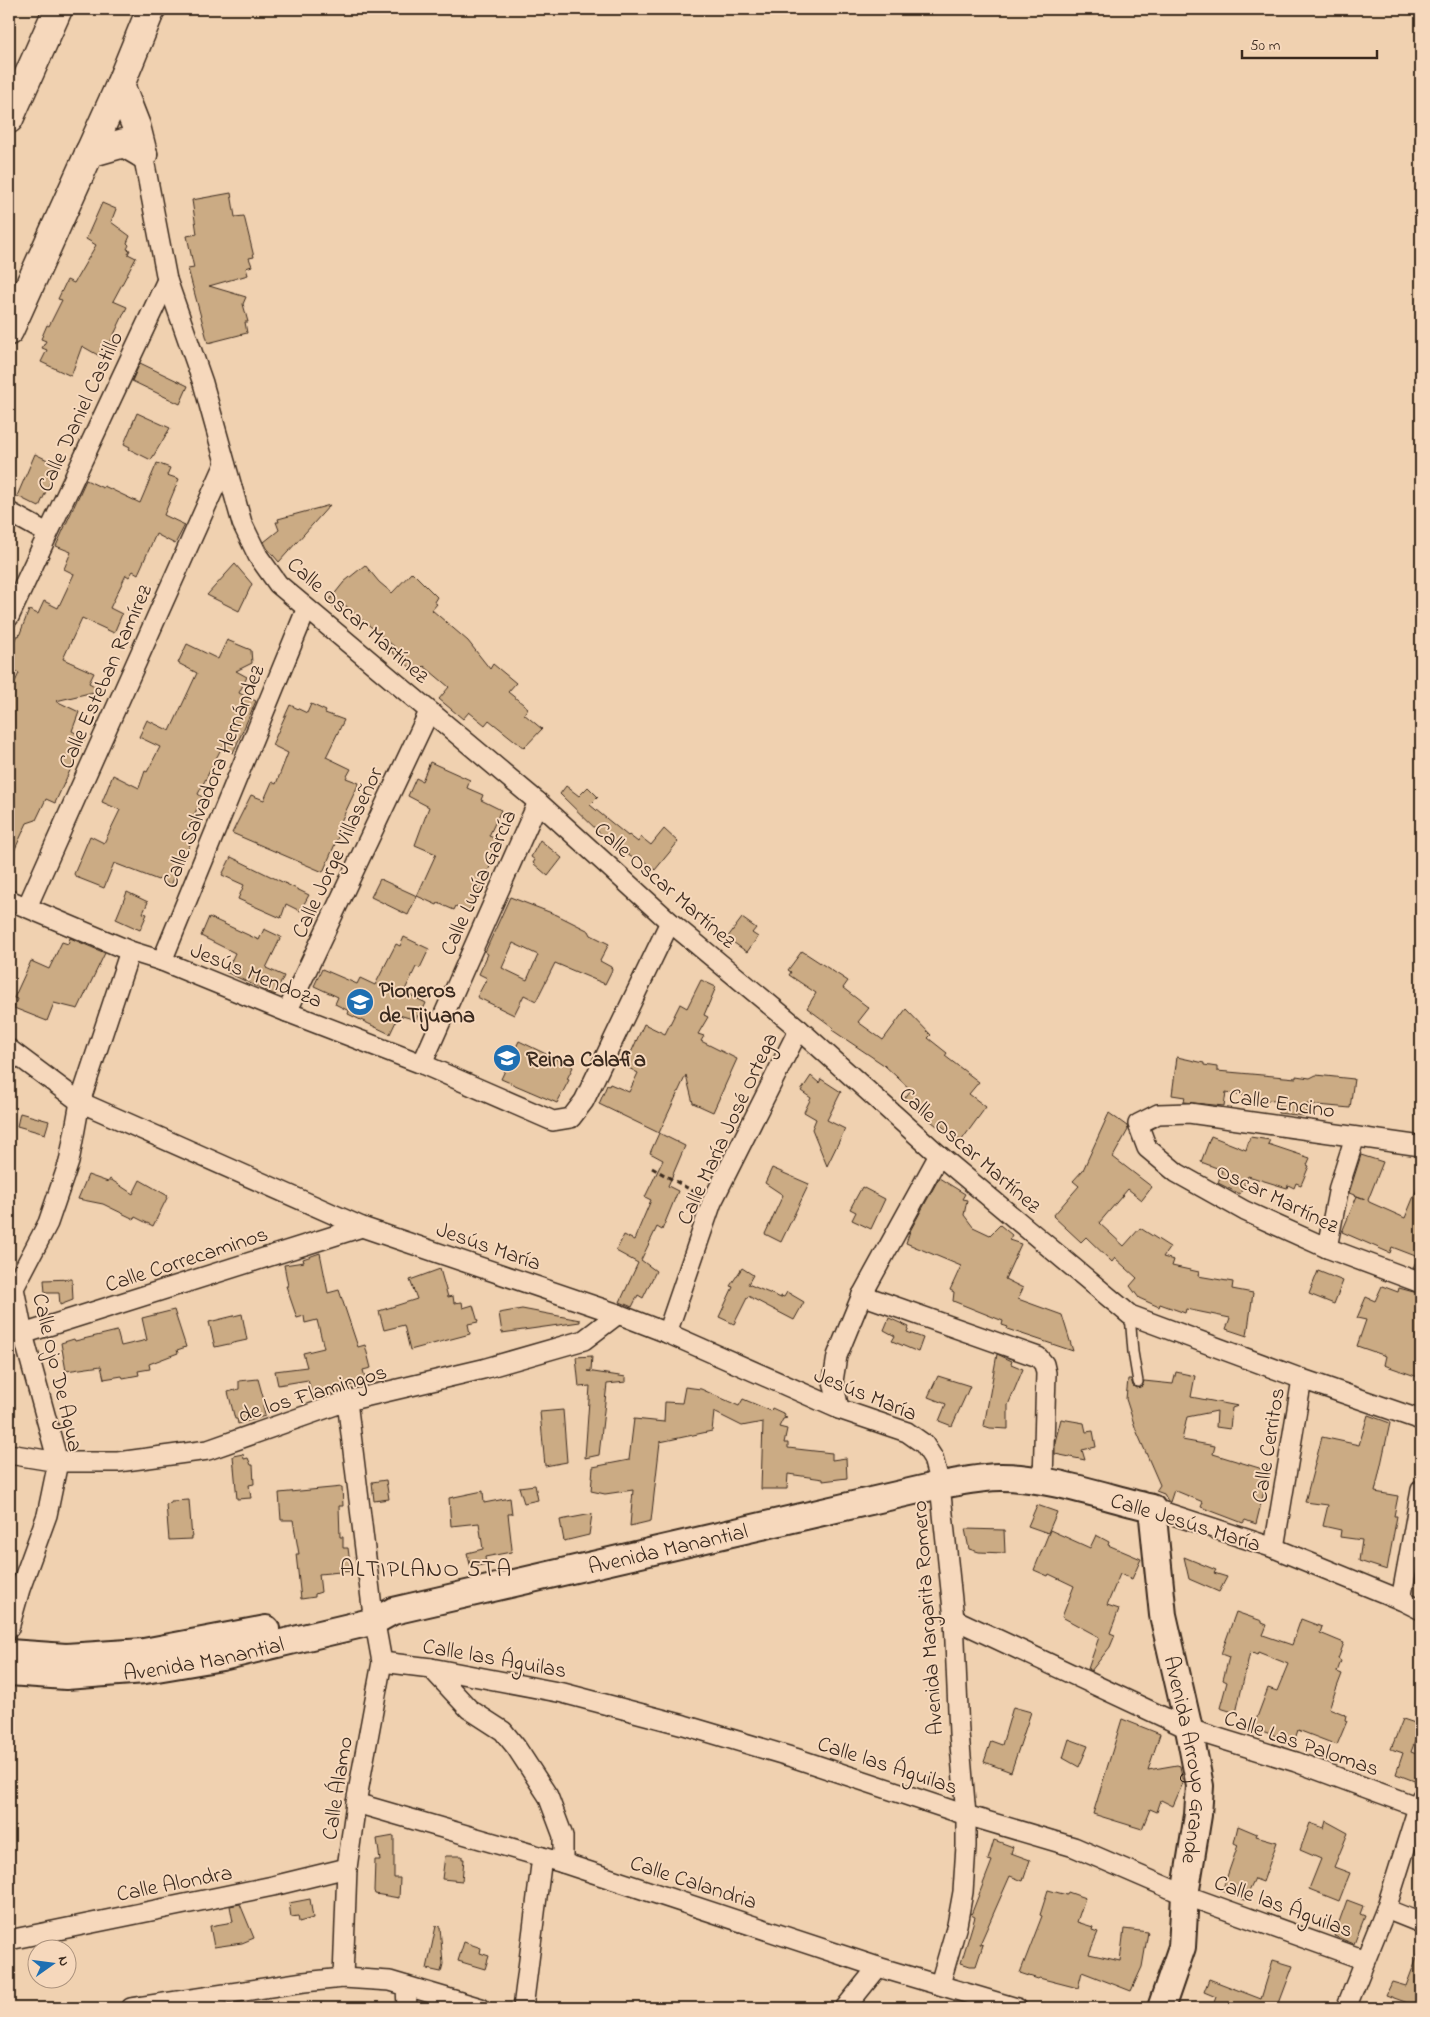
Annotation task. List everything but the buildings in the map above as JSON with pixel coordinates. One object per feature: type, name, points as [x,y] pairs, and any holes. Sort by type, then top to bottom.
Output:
[{"type":"highway","points":[[9,119],[58,9]]},
{"type":"highway","points":[[9,331],[120,85],[151,9]]},
{"type":"highway","points":[[120,85],[136,126],[143,154]]},
{"type":"highway","points":[[89,153],[124,143],[143,154]]},
{"type":"street","name":"Calle Oscar Martínez","points":[[143,154],[167,280],[204,383],[242,523],[258,556],[278,584],[306,610],[538,802],[670,922],[799,1029],[938,1155],[1130,1315],[1302,1379],[1421,1420]]},
{"type":"street","name":"Calle Daniel Castillo","points":[[9,617],[167,280]]},
{"type":"street","name":"Calle Esteban Ramírez","points":[[27,907],[225,464]]},
{"type":"street","points":[[9,512],[47,534]]},
{"type":"street","name":"Calle Salvadora Hernández","points":[[162,961],[306,610]]},
{"type":"street","name":"Calle Jorge Villaseñor","points":[[287,1012],[429,712]]},
{"type":"street","name":"Calle Lucía García","points":[[422,1064],[538,802]]},
{"type":"street","name":"Jesús Mendoza","points":[[9,900],[130,951],[162,961],[422,1064],[554,1121],[571,1118],[584,1101],[670,922]]},
{"type":"street","name":"Calle Ojo De Agua","points":[[9,1628],[20,1589],[46,1515],[58,1462],[12,1288],[48,1223],[69,1162],[80,1102],[130,951]]},
{"type":"street","name":"Calle María José Ortega","points":[[667,1333],[712,1202],[799,1029]]},
{"type":"street","name":"Jesús María","points":[[9,1049],[80,1102],[362,1227],[618,1314],[667,1333],[839,1409],[907,1432],[924,1444],[933,1458],[940,1485]]},
{"type":"street","name":"Calle Encino","points":[[1138,1124],[1158,1114],[1189,1113],[1421,1146]]},
{"type":"street","name":"Oscar Martínez","points":[[1138,1124],[1147,1148],[1176,1173],[1245,1211],[1327,1248],[1421,1283]]},
{"type":"street","points":[[1327,1248],[1339,1187],[1355,1137]]},
{"type":"street","points":[[839,1409],[833,1381],[837,1356],[862,1295],[938,1155]]},
{"type":"street","name":"Calle Correcaminos","points":[[23,1334],[362,1227]]},
{"type":"street","points":[[862,1295],[1038,1357],[1044,1364],[1046,1373],[1043,1481]]},
{"type":"street","name":"de los Flamingos","points":[[9,1454],[58,1462],[118,1462],[208,1450],[347,1401],[483,1368],[584,1340],[618,1314]]},
{"type":"street","name":"Calle Cerritos","points":[[1274,1548],[1302,1379]]},
{"type":"street","name":"Calle Álamo","points":[[343,1978],[347,1868],[356,1803],[382,1662],[380,1613],[347,1401]]},
{"type":"street","name":"Calle Jesús María","points":[[940,1485],[1001,1477],[1043,1481],[1152,1508],[1274,1548],[1421,1610]]},
{"type":"street","name":"Avenida Manantial","points":[[9,1672],[66,1676],[145,1670],[222,1657],[380,1613],[940,1485]]},
{"type":"street","name":"Avenida Margarita Romero","points":[[940,1485],[954,1619],[959,1733],[966,1816],[966,1846],[958,1926],[940,1984]]},
{"type":"street","points":[[1401,1600],[1421,1490]]},
{"type":"street","name":"Avenida Arroyo Grande","points":[[1152,1508],[1163,1615],[1200,1786],[1198,1815],[1185,1894],[1182,1947],[1161,2008]]},
{"type":"street","name":"Avenida Manantial","points":[[9,1653],[66,1657],[144,1652],[380,1613]]},
{"type":"street","name":"Calle Las Palomas","points":[[954,1619],[1189,1729],[1420,1803]]},
{"type":"street","name":"Calle las Águilas","points":[[382,1662],[431,1668],[563,1693],[684,1725],[795,1758],[966,1816],[1074,1847],[1185,1894],[1365,1960]]},
{"type":"street","points":[[431,1668],[469,1709],[503,1731],[516,1747],[548,1796],[563,1836],[563,1863]]},
{"type":"street","name":"Calle Calandria","points":[[356,1803],[563,1863],[878,1967],[940,1984],[966,2001],[1017,2008]]},
{"type":"street","points":[[1346,2008],[1386,1909],[1420,1803]]},
{"type":"street","points":[[523,2008],[542,1857]]},
{"type":"street","name":"Calle Alondra","points":[[9,1940],[264,1888],[347,1868]]},
{"type":"street","points":[[1386,1909],[1421,1923]]},
{"type":"street","points":[[845,2008],[878,1967]]},
{"type":"street","points":[[131,2008],[304,1982],[343,1978],[390,1981],[482,2008]]},
{"type":"street","points":[[406,1986],[407,2008]]},
{"type":"lane","points":[[1130,1315],[1138,1382]]},
{"type":"path","points":[[652,1168],[712,1202]]},
{"type":"place","name":"Pioneros de Tijuana","points":[[360,1002]]},
{"type":"place","name":"Reina Calafia","points":[[507,1058]]},
{"type":"district","name":"ALTIPLANO 5TA","points":[[426,1568]]}]
